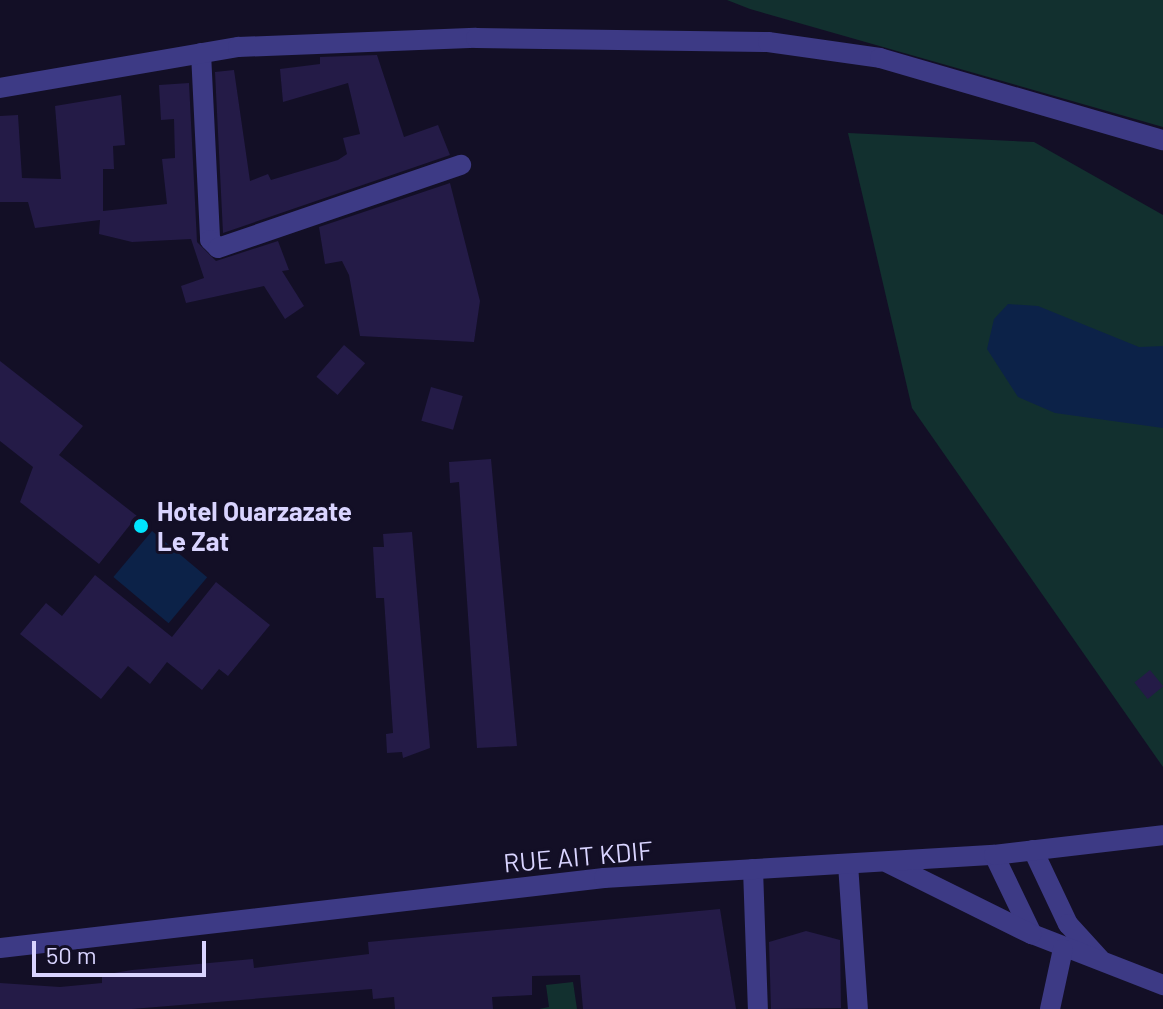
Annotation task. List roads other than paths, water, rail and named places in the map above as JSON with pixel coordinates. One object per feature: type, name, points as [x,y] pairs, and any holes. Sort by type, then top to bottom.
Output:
[{"type":"street","points":[[0,88],[201,53],[476,38],[826,46],[1163,140]]},
{"type":"street","points":[[201,53],[210,240],[218,248],[461,165]]},
{"type":"street","name":"RUE AIT KDIF","points":[[5,945],[558,883],[994,855],[1163,835]]},
{"type":"street","points":[[1033,850],[1068,924],[1100,959]]},
{"type":"street","points":[[994,855],[1032,934]]},
{"type":"street","points":[[884,861],[1063,949],[1159,981]]},
{"type":"street","points":[[848,864],[858,1009]]},
{"type":"street","points":[[753,869],[758,1009]]},
{"type":"street","points":[[1056,1003],[1063,949]]},
{"type":"water","points":[[1008,304],[1038,306],[1139,347],[1163,346],[1163,428],[1055,413],[1018,397],[987,349],[994,319]]},
{"type":"water","points":[[152,531],[207,577],[169,623],[113,577]]},
{"type":"place","name":"Hotel Ouarzazate Le Zat","points":[[141,526]]}]
